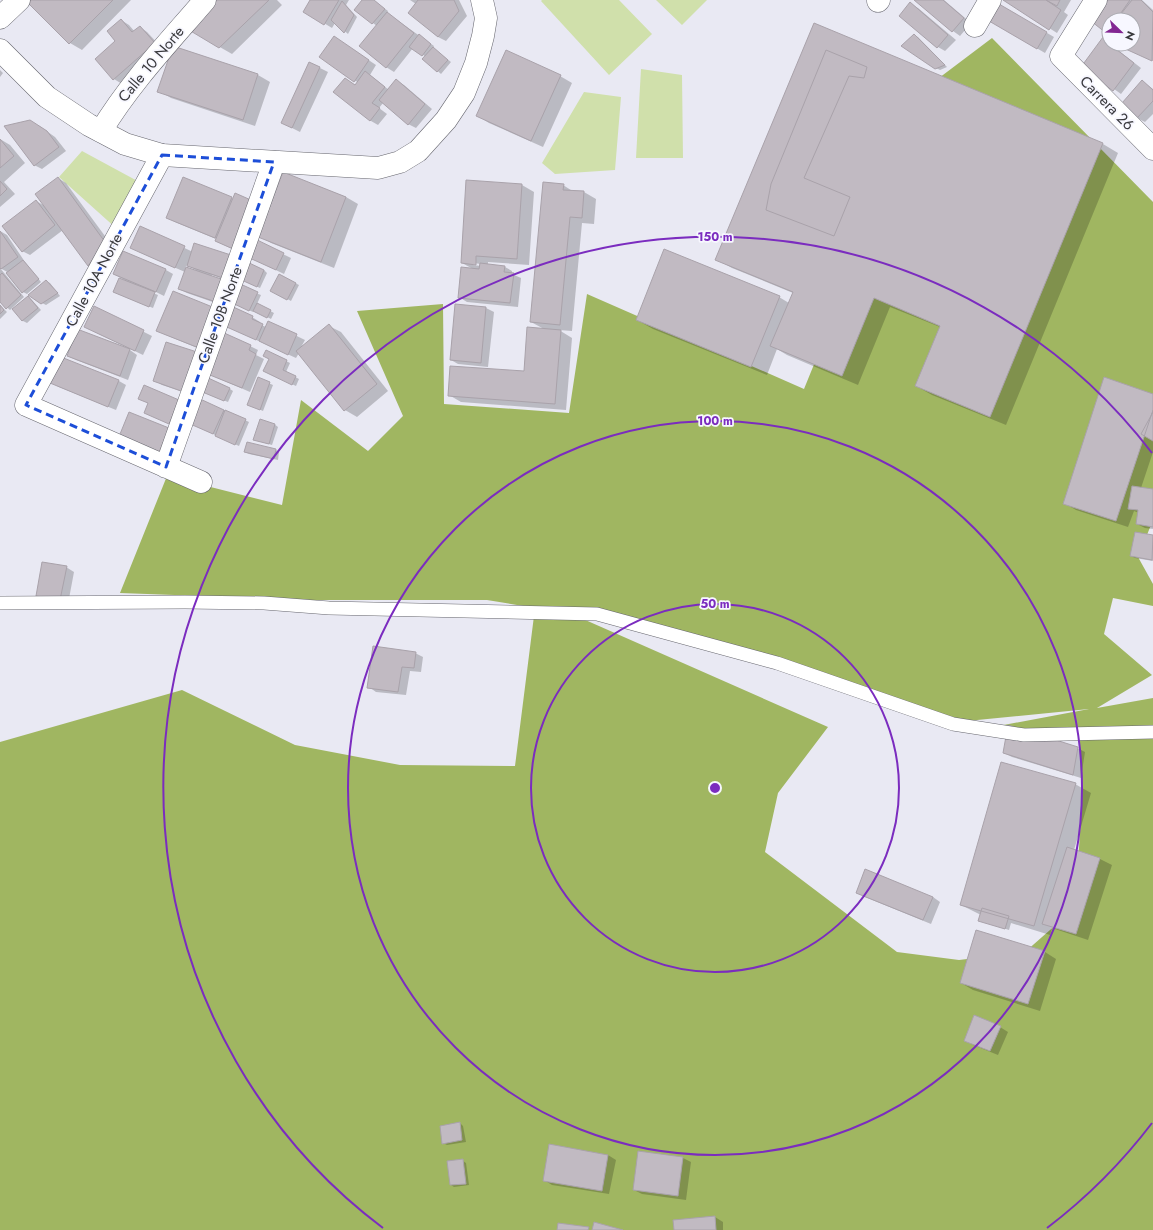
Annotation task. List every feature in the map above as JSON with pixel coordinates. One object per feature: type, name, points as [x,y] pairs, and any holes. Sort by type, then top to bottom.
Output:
[{"type":"street","points":[[0,18],[19,0]]},
{"type":"street","name":"Calle 10 Norte","points":[[101,131],[112,112],[126,93],[205,0]]},
{"type":"street","points":[[0,50],[47,97],[89,125],[125,144],[162,155],[378,168],[400,162],[418,151],[446,120],[464,93],[476,63],[484,36],[486,18],[482,0]]},
{"type":"street","points":[[975,26],[990,0]]},
{"type":"street","name":"Carrera 26","points":[[1096,0],[1061,56],[1153,149]]},
{"type":"street","name":"Calle 10A Norte","points":[[162,155],[26,405],[166,467]]},
{"type":"street","name":"Calle 10B Norte","points":[[166,467],[274,162]]},
{"type":"street","points":[[166,467],[201,482]]},
{"type":"lane","points":[[0,603],[264,603],[330,608],[597,614],[777,663],[953,724],[1024,735],[1153,732]]},
{"type":"highlighted area","points":[[162,155],[274,162],[166,467],[26,405]]},
{"type":"green space","points":[[619,0],[652,34],[609,75],[541,1]]},
{"type":"green space","points":[[656,0],[707,0],[682,25]]},
{"type":"green space","points":[[992,38],[1153,202],[1153,520],[1138,557],[1153,584],[1153,606],[1113,598],[1104,634],[1152,675],[1097,708],[1153,698],[1153,1230],[0,1230],[0,742],[182,690],[295,745],[400,765],[515,766],[535,608],[487,600],[311,600],[120,593],[167,476],[282,505],[301,400],[368,451],[403,416],[357,311],[443,304],[444,404],[569,413],[587,294],[804,389],[885,190],[935,81]],"holes":[[[574,615],[618,622],[967,721],[1089,709],[972,731],[1079,732],[1082,802],[1075,908],[1025,952],[959,960],[897,952],[765,852],[778,793],[828,727]]]},
{"type":"green space","points":[[641,69],[682,75],[683,158],[636,158]]},
{"type":"green space","points":[[584,92],[621,97],[615,170],[555,174],[542,163]]},
{"type":"green space","points":[[82,151],[143,184],[117,229],[59,177]]},
{"type":"building","points":[[31,0],[113,0],[69,44],[28,3]]},
{"type":"building","points":[[216,0],[269,0],[219,48],[189,30]]},
{"type":"building","points":[[310,0],[339,0],[324,25],[303,12]]},
{"type":"building","points":[[362,0],[374,0],[385,9],[372,24],[354,10]]},
{"type":"building","points":[[418,0],[454,0],[459,11],[438,37],[408,13]]},
{"type":"building","points":[[914,0],[943,0],[964,18],[952,32]]},
{"type":"building","points":[[1003,0],[1046,0],[1061,10],[1049,30]]},
{"type":"building","points":[[1046,0],[1060,0],[1057,6]]},
{"type":"building","points":[[1097,0],[1130,0],[1122,12],[1101,12],[1101,29],[1086,17]]},
{"type":"building","points":[[1132,0],[1141,0],[1153,12],[1152,61],[1132,52],[1141,52],[1141,12],[1123,12]]},
{"type":"building","points":[[342,1],[354,15],[344,33],[331,20]]},
{"type":"building","points":[[910,2],[948,35],[937,48],[899,16]]},
{"type":"building","points":[[999,4],[1047,32],[1037,49],[989,21]]},
{"type":"building","points":[[387,12],[414,33],[386,68],[359,46]]},
{"type":"building","points":[[121,19],[132,32],[140,26],[155,43],[113,80],[95,59],[115,41],[107,31]]},
{"type":"building","points":[[814,23],[1103,143],[990,417],[915,386],[940,326],[874,298],[842,376],[770,346],[793,292],[715,260]]},
{"type":"building","points":[[419,34],[431,44],[422,56],[409,47]]},
{"type":"building","points":[[914,34],[945,65],[935,69],[901,46]]},
{"type":"building","points":[[334,36],[369,60],[354,82],[319,57]]},
{"type":"building","points":[[1101,40],[1101,52],[1120,52],[1134,63],[1113,91],[1081,67]]},
{"type":"building","points":[[173,46],[258,74],[243,120],[157,92]]},
{"type":"building","points":[[433,47],[448,60],[437,72],[422,59]]},
{"type":"building","points":[[506,50],[561,75],[531,141],[476,116]]},
{"type":"building","points":[[826,50],[867,67],[864,78],[849,76],[804,178],[850,197],[834,236],[766,210],[771,184]]},
{"type":"building","points":[[309,62],[320,67],[292,128],[281,123]]},
{"type":"building","points":[[365,71],[385,87],[372,103],[380,108],[370,121],[333,92],[345,78],[355,85]]},
{"type":"building","points":[[396,79],[425,104],[408,125],[379,100]]},
{"type":"building","points":[[1142,80],[1153,90],[1153,101],[1137,118],[1122,103]]},
{"type":"building","points":[[30,120],[47,131],[59,147],[34,166],[4,126]]},
{"type":"building","points":[[0,139],[14,156],[0,168]]},
{"type":"building","points":[[283,172],[346,197],[321,262],[258,237]]},
{"type":"building","points":[[58,177],[105,242],[88,266],[35,194]]},
{"type":"building","points":[[183,177],[232,197],[215,238],[166,218]]},
{"type":"building","points":[[466,180],[522,184],[517,259],[476,256],[476,265],[461,263]]},
{"type":"building","points":[[0,181],[7,189],[0,196]]},
{"type":"building","points":[[543,182],[564,184],[563,190],[584,191],[582,218],[570,217],[560,325],[530,322]]},
{"type":"building","points":[[235,193],[260,204],[240,252],[215,241]]},
{"type":"building","points":[[36,200],[55,225],[22,252],[2,226]]},
{"type":"building","points":[[140,226],[185,246],[175,268],[130,248]]},
{"type":"building","points":[[0,231],[18,257],[1,269],[0,268]]},
{"type":"building","points":[[251,237],[284,253],[276,270],[243,255]]},
{"type":"building","points":[[194,243],[234,256],[226,279],[187,266]]},
{"type":"building","points":[[664,249],[780,296],[751,367],[636,320]]},
{"type":"building","points":[[123,251],[166,269],[156,292],[113,274]]},
{"type":"building","points":[[23,260],[39,279],[22,293],[6,273]]},
{"type":"building","points":[[245,261],[264,270],[257,287],[237,278]]},
{"type":"building","points":[[480,263],[505,266],[504,272],[514,273],[510,303],[458,298],[461,267],[479,269]]},
{"type":"building","points":[[186,267],[227,281],[219,303],[178,289]]},
{"type":"building","points":[[2,273],[21,295],[6,309],[0,302],[0,275]]},
{"type":"building","points":[[279,274],[296,283],[287,300],[270,291]]},
{"type":"building","points":[[119,278],[155,292],[149,307],[113,292]]},
{"type":"building","points":[[46,280],[58,293],[41,304],[28,295]]},
{"type":"building","points":[[236,282],[258,292],[249,311],[228,301]]},
{"type":"building","points":[[173,291],[215,308],[199,348],[156,331]]},
{"type":"building","points":[[28,296],[38,308],[22,321],[12,309]]},
{"type":"building","points":[[257,303],[271,310],[267,318],[253,311]]},
{"type":"building","points":[[455,304],[486,307],[481,363],[450,360]]},
{"type":"building","points":[[0,305],[4,310],[0,314]]},
{"type":"building","points":[[229,305],[253,316],[252,319],[263,324],[256,340],[220,324]]},
{"type":"building","points":[[94,306],[144,330],[135,351],[84,327]]},
{"type":"building","points":[[268,321],[297,334],[288,355],[259,341]]},
{"type":"building","points":[[329,324],[377,384],[344,411],[296,351]]},
{"type":"building","points":[[527,327],[561,330],[555,404],[448,396],[450,366],[524,371]]},
{"type":"building","points":[[77,329],[130,349],[120,376],[67,356]]},
{"type":"building","points":[[222,332],[251,345],[249,350],[256,354],[242,388],[205,373]]},
{"type":"building","points":[[166,342],[197,352],[184,392],[153,381]]},
{"type":"building","points":[[266,350],[287,360],[283,370],[296,376],[292,385],[263,371],[269,359],[263,356]]},
{"type":"building","points":[[61,357],[119,380],[108,407],[50,383]]},
{"type":"building","points":[[206,377],[230,388],[224,401],[200,391]]},
{"type":"building","points":[[258,377],[270,382],[260,410],[247,405]]},
{"type":"building","points":[[1104,377],[1153,394],[1153,410],[1116,521],[1063,504]]},
{"type":"building","points":[[144,385],[179,400],[169,424],[144,413],[148,403],[138,399]]},
{"type":"building","points":[[198,398],[224,410],[213,434],[188,423]]},
{"type":"building","points":[[225,410],[246,419],[235,445],[215,436]]},
{"type":"building","points":[[129,412],[169,428],[158,455],[118,439]]},
{"type":"building","points":[[1153,412],[1153,441],[1141,434]]},
{"type":"building","points":[[260,419],[275,424],[269,444],[253,440]]},
{"type":"building","points":[[247,442],[276,449],[274,459],[244,452]]},
{"type":"building","points":[[1132,486],[1153,489],[1153,527],[1136,524],[1138,510],[1128,509]]},
{"type":"building","points":[[1135,532],[1153,535],[1152,560],[1130,556]]},
{"type":"building","points":[[42,562],[67,566],[60,600],[36,596]]},
{"type":"building","points":[[373,646],[416,652],[414,668],[402,667],[398,692],[367,688]]},
{"type":"building","points":[[1008,725],[1078,747],[1073,775],[1003,753]]},
{"type":"building","points":[[1001,762],[1076,783],[1034,926],[960,905]]},
{"type":"building","points":[[1067,847],[1100,858],[1076,934],[1042,924]]},
{"type":"building","points":[[865,869],[933,897],[923,920],[856,893]]},
{"type":"building","points":[[982,908],[1009,916],[1005,929],[978,921]]},
{"type":"building","points":[[976,930],[1045,951],[1028,1004],[960,983]]},
{"type":"building","points":[[974,1015],[1001,1026],[990,1051],[964,1041]]},
{"type":"building","points":[[460,1122],[462,1140],[442,1144],[440,1126]]},
{"type":"building","points":[[549,1144],[608,1155],[602,1191],[543,1181]]},
{"type":"building","points":[[638,1151],[683,1157],[678,1196],[633,1190]]},
{"type":"building","points":[[463,1159],[466,1184],[450,1185],[447,1161]]},
{"type":"building","points":[[715,1216],[716,1230],[674,1230],[673,1220]]},
{"type":"building","points":[[594,1222],[623,1230],[592,1230]]},
{"type":"building","points":[[558,1223],[589,1227],[588,1230],[557,1230]]}]
